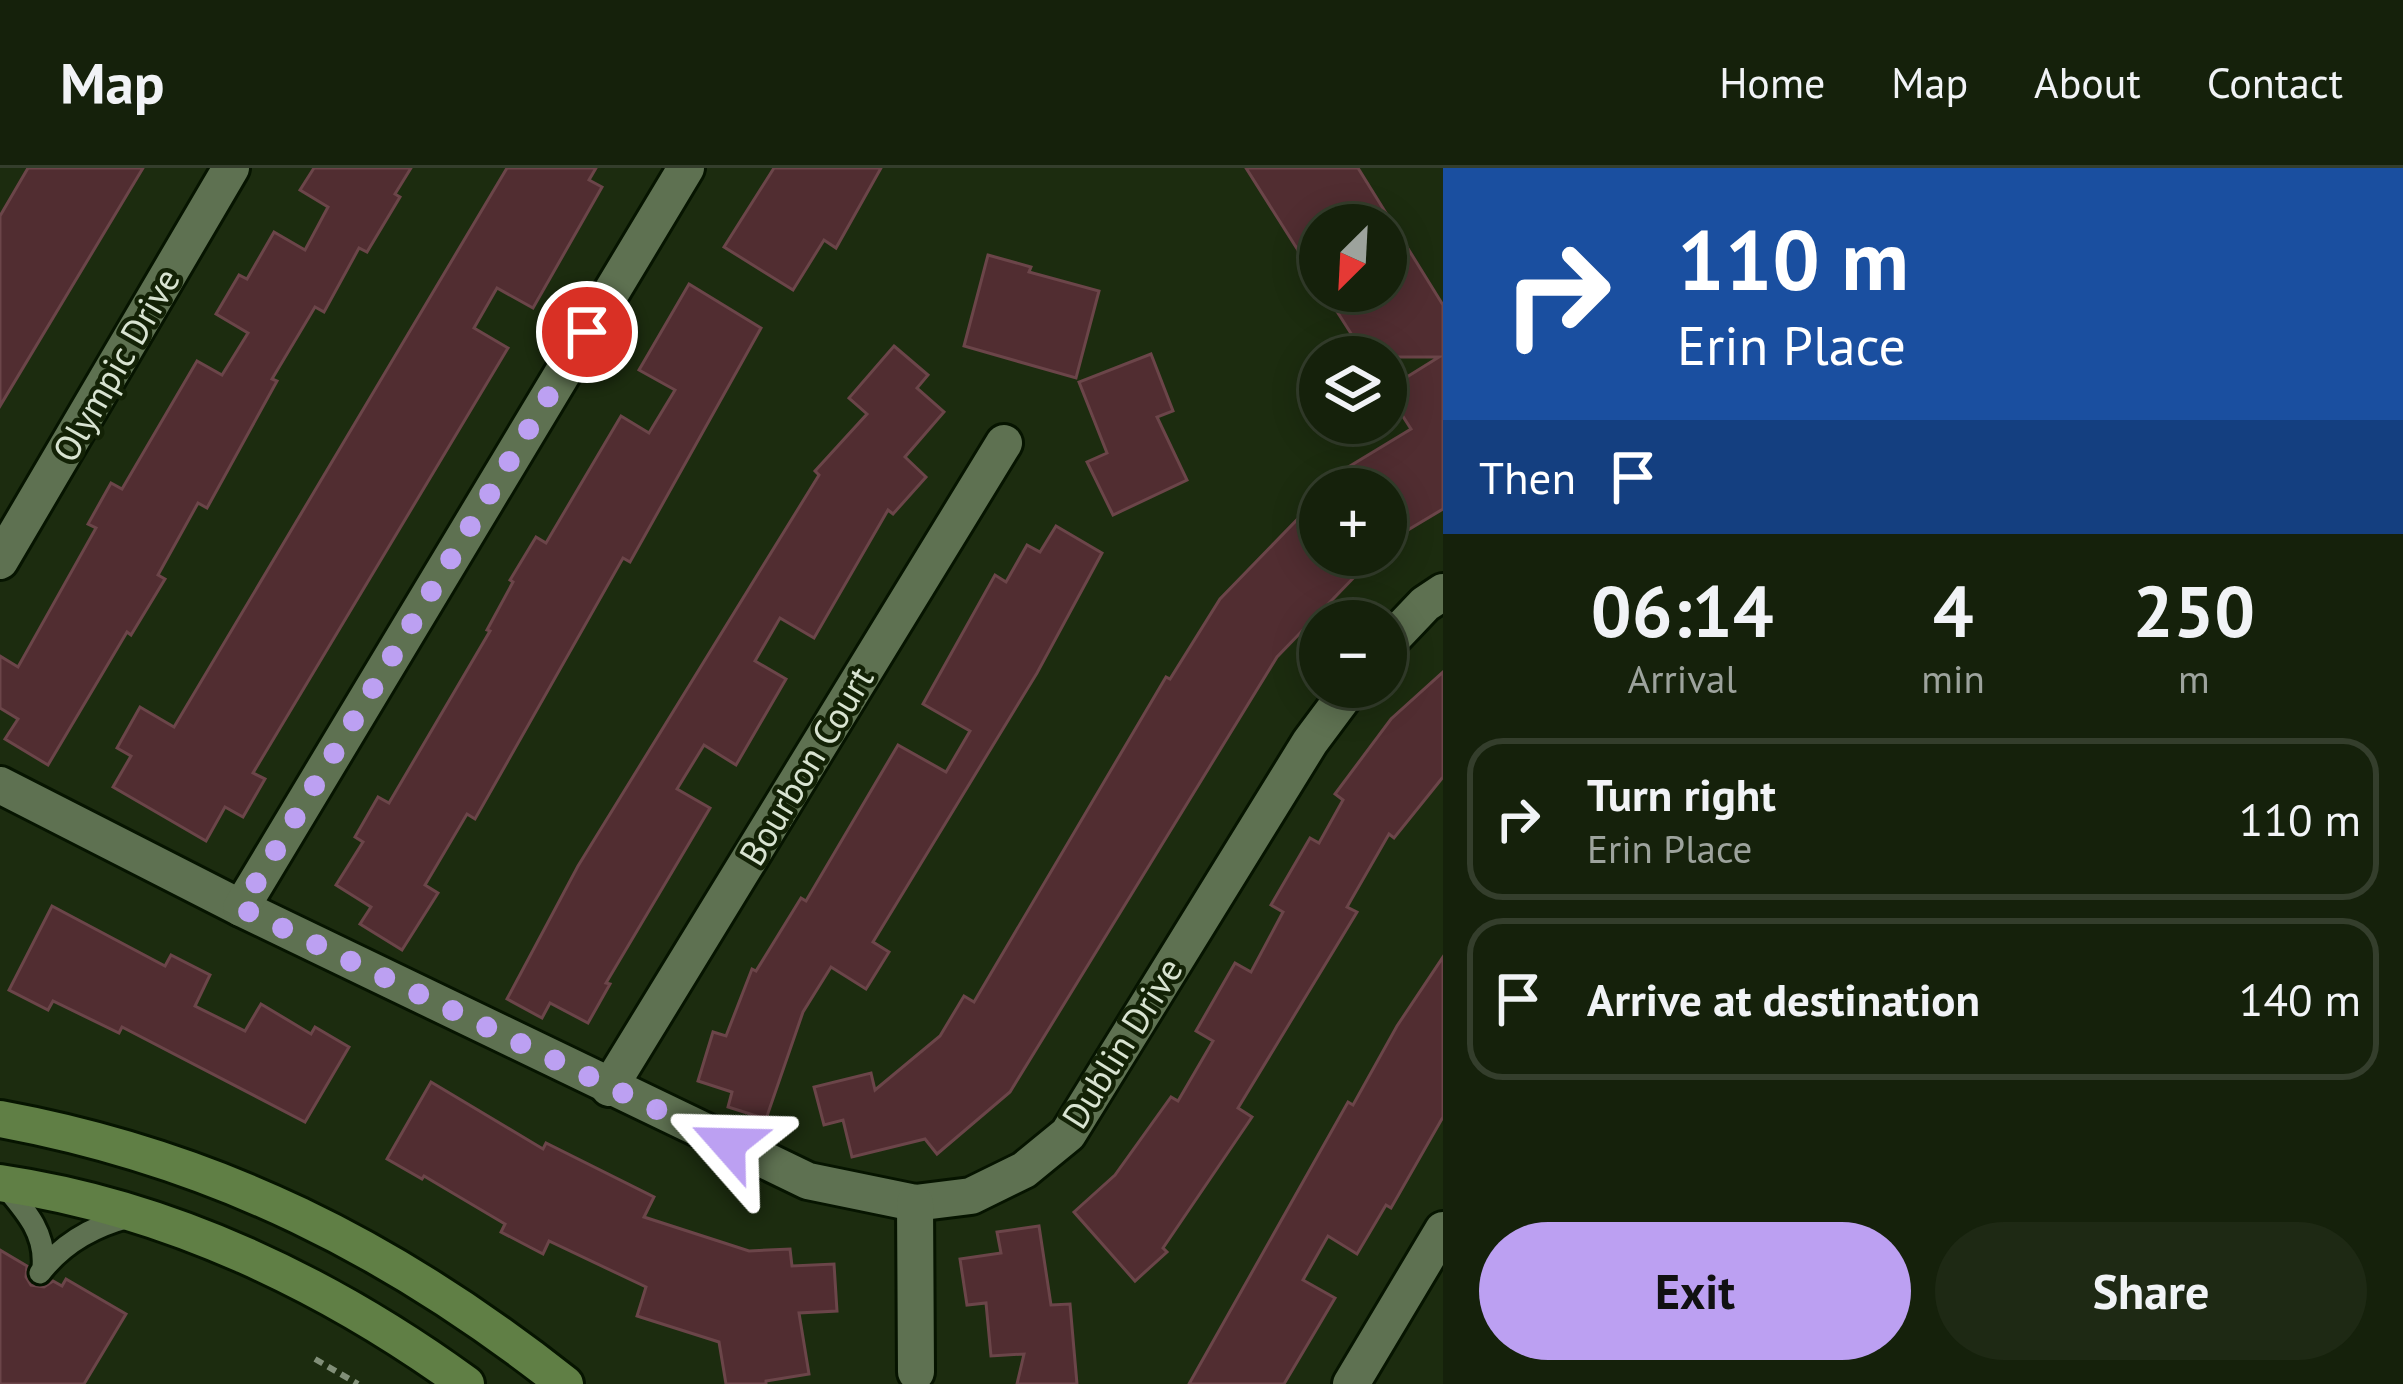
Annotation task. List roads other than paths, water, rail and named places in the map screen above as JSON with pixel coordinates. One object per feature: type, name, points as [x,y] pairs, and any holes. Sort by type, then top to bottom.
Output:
[{"type":"main road","points":[[0,1119],[67,1131],[254,1194],[420,1278],[565,1384]]},
{"type":"main road","points":[[1,1184],[141,1214],[223,1245],[390,1333],[466,1384]]},
{"type":"street","name":"Olympic Drive","points":[[0,561],[231,168]]},
{"type":"street","points":[[241,908],[686,168]]},
{"type":"street","name":"Bourbon Court","points":[[609,1088],[1004,443]]},
{"type":"street","points":[[1407,625],[1443,592]]},
{"type":"street","name":"Dublin Drive","points":[[0,785],[241,908],[808,1181],[916,1203],[971,1196],[1024,1170],[1068,1134],[1335,708]]},
{"type":"street","points":[[916,1203],[916,1372]]},
{"type":"street","points":[[1352,1384],[1443,1230]]},
{"type":"lane","points":[[1,1184],[35,1225],[45,1254],[42,1270],[92,1230],[141,1214]]}]
